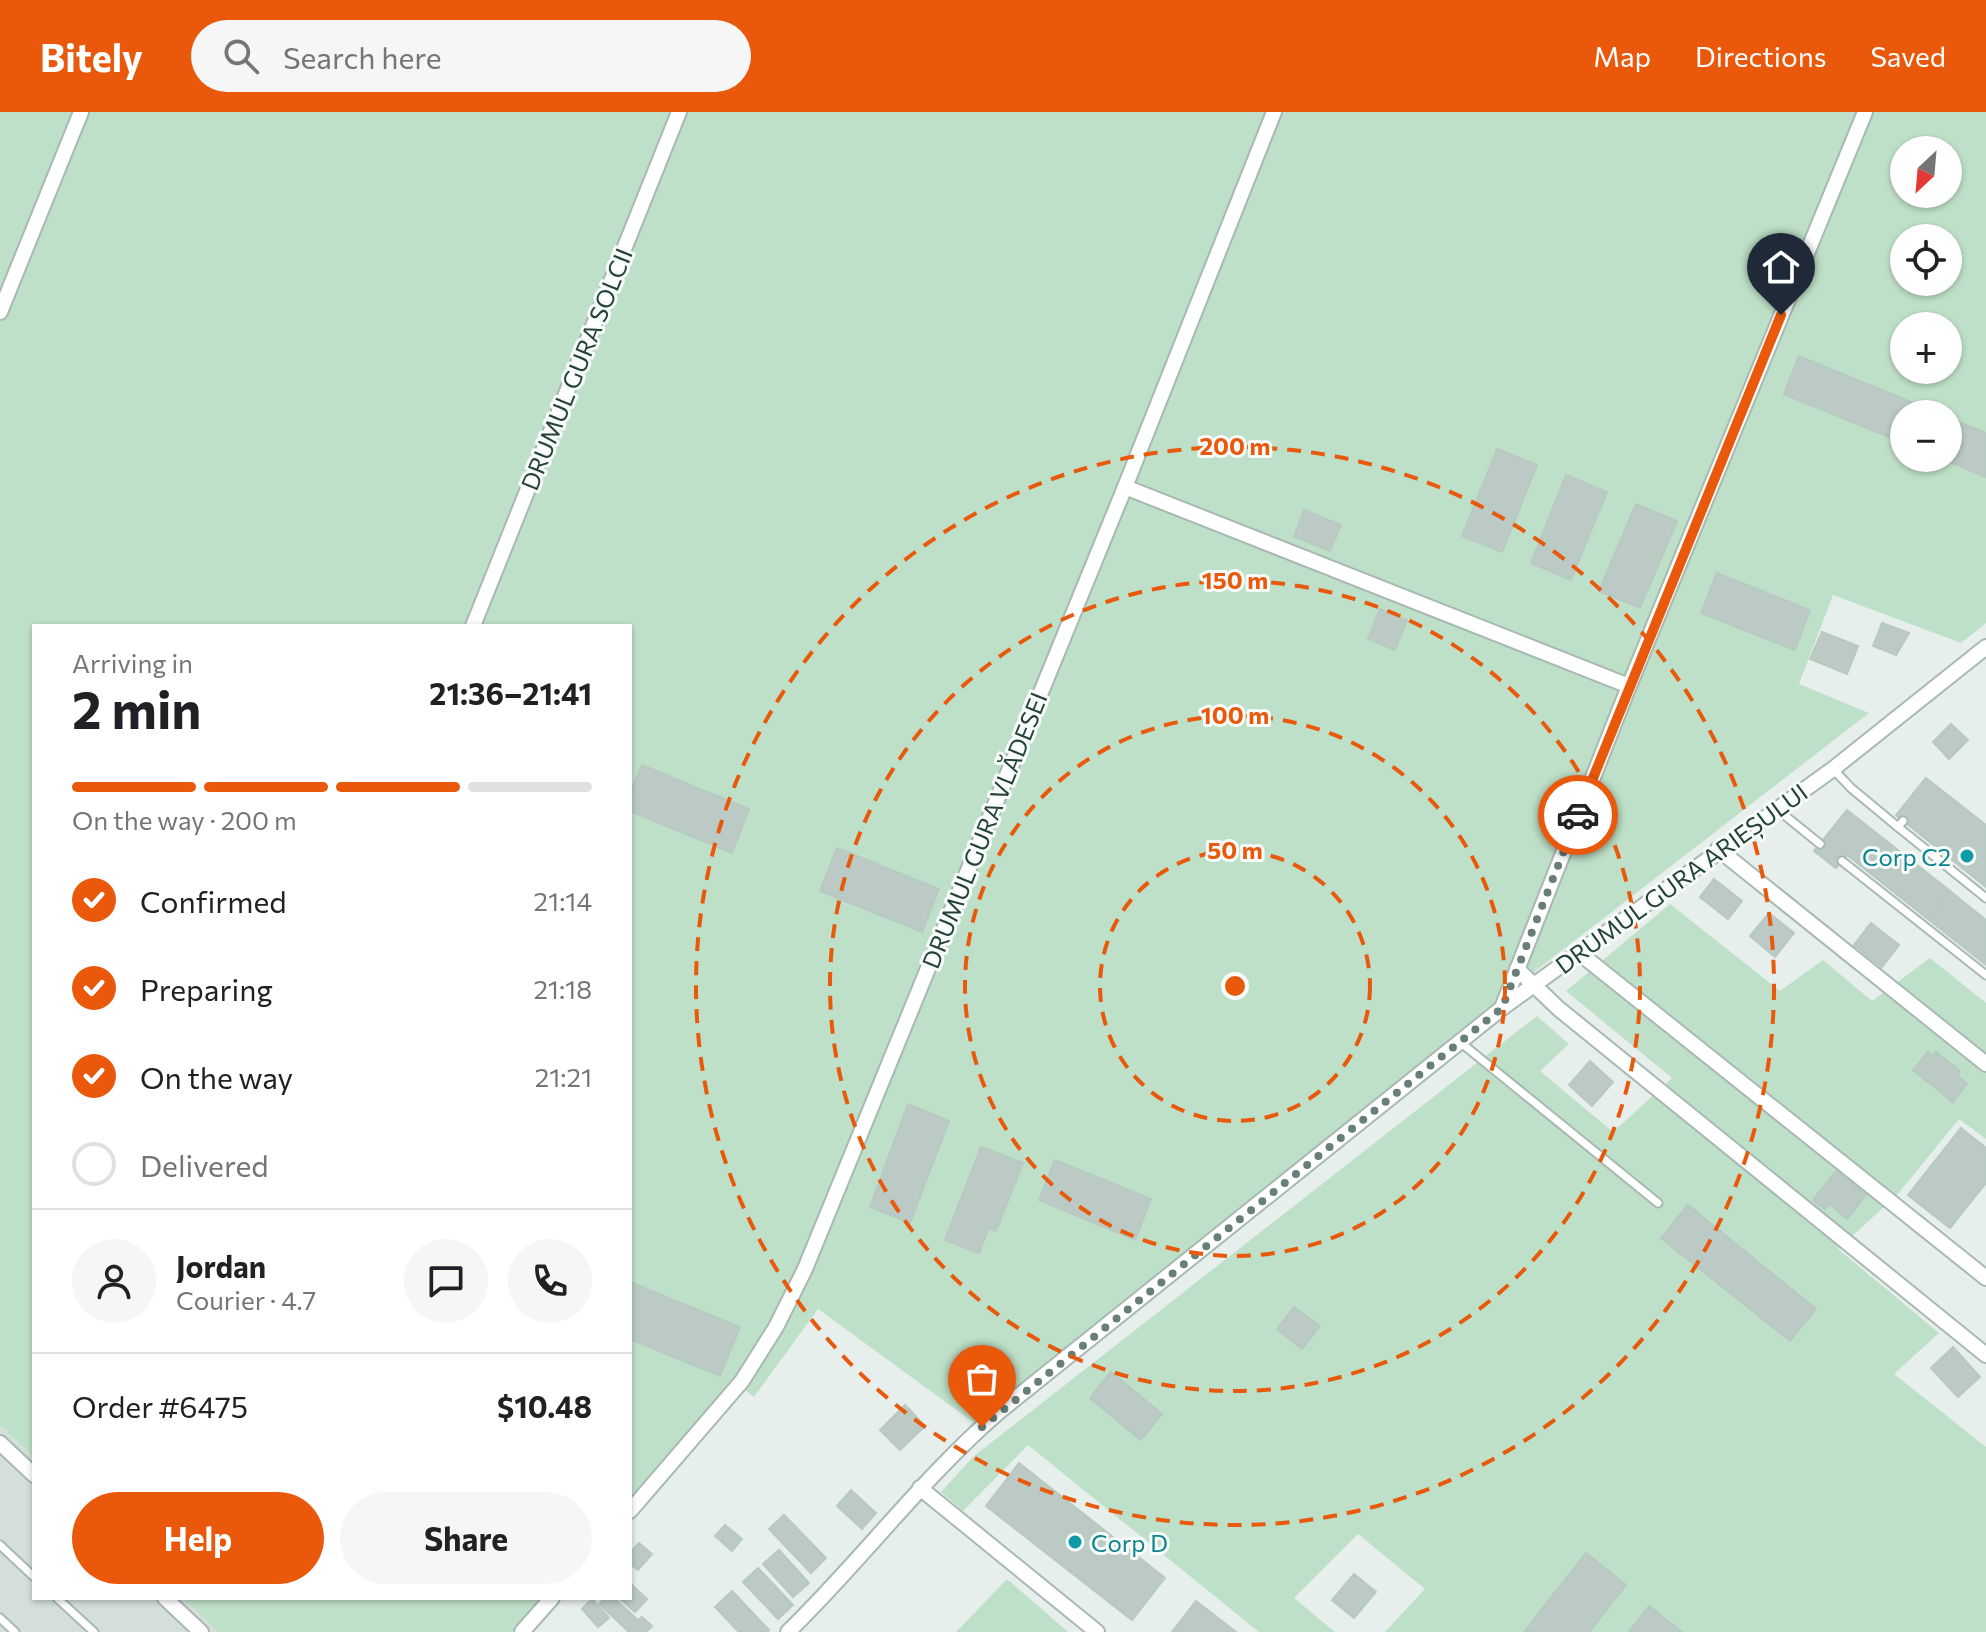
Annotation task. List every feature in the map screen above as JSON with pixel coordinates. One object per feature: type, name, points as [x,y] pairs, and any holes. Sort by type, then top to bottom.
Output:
[{"type":"street","points":[[0,312],[81,112]]},
{"type":"street","name":"DRUMUL GURA SOLCII","points":[[474,624],[679,112]]},
{"type":"street","name":"DRUMUL GURA VLĂDESEI","points":[[632,1509],[742,1381],[776,1327],[805,1269],[1125,487],[1274,112]]},
{"type":"street","points":[[1502,1008],[1629,686],[1865,112]]},
{"type":"street","points":[[1125,487],[1629,686]]},
{"type":"street","name":"DRUMUL GURA ARIEȘULUI","points":[[788,1632],[847,1572],[949,1456],[1001,1410],[1502,1008],[1718,849],[1833,769],[1983,655]]},
{"type":"street","points":[[1718,849],[1986,1064]]},
{"type":"street","points":[[1578,952],[1986,1278]]},
{"type":"street","points":[[1517,969],[1533,986],[1986,1355]]},
{"type":"street","points":[[0,1443],[32,1473]]},
{"type":"street","points":[[920,1488],[1097,1632]]},
{"type":"street","points":[[167,1600],[201,1632]]},
{"type":"street","points":[[522,1632],[550,1600]]},
{"type":"lane","points":[[1833,769],[1851,788],[1901,824],[1986,898]]},
{"type":"lane","points":[[1776,808],[1820,844]]},
{"type":"lane","points":[[1842,861],[1986,975]]},
{"type":"lane","points":[[1460,1042],[1658,1203]]},
{"type":"lane","points":[[0,1545],[32,1575]]},
{"type":"lane","points":[[59,1600],[94,1632]]},
{"type":"lane","points":[[0,1618],[15,1632]]},
{"type":"shaded area","points":[[0,1425],[32,1455],[32,1600],[185,1600],[218,1632],[0,1632]]},
{"type":"green space","points":[[0,112],[1986,112],[1986,623],[1961,643],[1833,595],[1799,684],[1869,713],[1499,999],[973,1422],[818,1309],[754,1397],[744,1389],[663,1486],[651,1476],[632,1497],[632,624],[32,624],[32,1455],[0,1425]]},
{"type":"green space","points":[[1670,904],[1780,991],[1823,960],[1872,1001],[1930,958],[1986,1003],[1986,1139],[1959,1119],[1897,1195],[1838,1249],[1939,1333],[1894,1374],[1986,1447],[1986,1632],[1385,1632],[1425,1589],[1358,1534],[1294,1598],[1335,1632],[1259,1632],[1028,1445],[963,1511],[941,1492],[974,1456],[1537,1016],[1569,1044],[1540,1071],[1613,1132],[1672,1078],[1566,991]]},
{"type":"green space","points":[[1007,1579],[1068,1632],[956,1632]]},
{"type":"green space","points":[[185,1600],[540,1600],[512,1632],[218,1632]]},
{"type":"building","points":[[1799,356],[1906,400],[1890,400],[1890,437],[1784,394]]},
{"type":"building","points":[[1962,423],[1986,433],[1986,477],[1962,467]]},
{"type":"building","points":[[1497,449],[1537,465],[1502,552],[1462,536]]},
{"type":"building","points":[[1566,475],[1607,492],[1571,580],[1531,563]]},
{"type":"building","points":[[1636,504],[1677,521],[1640,608],[1599,591]]},
{"type":"building","points":[[1304,510],[1341,525],[1330,551],[1294,537]]},
{"type":"building","points":[[1717,573],[1810,610],[1795,650],[1701,613]]},
{"type":"building","points":[[1380,609],[1407,620],[1395,650],[1368,639]]},
{"type":"building","points":[[1882,623],[1909,633],[1896,655],[1873,646]]},
{"type":"building","points":[[1822,632],[1858,646],[1847,674],[1810,659]]},
{"type":"building","points":[[1951,724],[1968,740],[1949,759],[1933,742]]},
{"type":"building","points":[[642,765],[749,809],[732,853],[632,812],[632,788]]},
{"type":"building","name":"Corp C2","points":[[1926,778],[1986,825],[1986,887],[1896,815]]},
{"type":"building","points":[[1847,810],[1950,891],[1928,919],[1847,855],[1836,868],[1814,851]]},
{"type":"building","points":[[837,848],[939,889],[922,932],[820,891]]},
{"type":"building","points":[[1714,879],[1742,901],[1728,919],[1700,897]]},
{"type":"building","points":[[1950,891],[1986,920],[1986,965],[1928,919]]},
{"type":"building","points":[[1769,913],[1794,933],[1775,957],[1750,936]]},
{"type":"building","points":[[1871,923],[1899,945],[1882,967],[1854,945]]},
{"type":"building","points":[[1928,1052],[1933,1056],[1936,1052],[1960,1071],[1957,1075],[1967,1084],[1953,1102],[1913,1070]]},
{"type":"building","points":[[1590,1061],[1613,1082],[1592,1106],[1569,1085]]},
{"type":"building","points":[[908,1104],[949,1121],[910,1223],[870,1207]]},
{"type":"building","points":[[1961,1128],[1986,1148],[1986,1183],[1950,1228],[1908,1195]]},
{"type":"building","points":[[981,1147],[1023,1163],[996,1231],[989,1228],[979,1253],[945,1240]]},
{"type":"building","points":[[1055,1160],[1151,1199],[1135,1240],[1039,1200]]},
{"type":"building","points":[[1836,1171],[1866,1195],[1847,1219],[1829,1204],[1825,1209],[1813,1200]]},
{"type":"building","points":[[1688,1205],[1816,1309],[1790,1341],[1661,1238]]},
{"type":"building","points":[[632,1283],[740,1327],[720,1376],[632,1340]]},
{"type":"building","points":[[1294,1307],[1320,1326],[1302,1349],[1277,1329]]},
{"type":"building","points":[[1953,1347],[1980,1377],[1958,1397],[1931,1368]]},
{"type":"building","points":[[1111,1372],[1162,1414],[1141,1440],[1090,1398]]},
{"type":"building","points":[[905,1405],[925,1426],[900,1450],[880,1430]]},
{"type":"building","name":"Corp D","points":[[1019,1463],[1165,1578],[1132,1620],[986,1506]]},
{"type":"building","points":[[851,1490],[876,1513],[862,1529],[837,1506]]},
{"type":"building","points":[[784,1515],[826,1558],[811,1573],[769,1529]]},
{"type":"building","points":[[725,1525],[742,1539],[732,1551],[715,1536]]},
{"type":"building","points":[[639,1543],[652,1554],[638,1570],[632,1566],[632,1551]]},
{"type":"building","points":[[779,1550],[809,1583],[793,1597],[763,1564]]},
{"type":"building","points":[[1586,1553],[1626,1585],[1589,1632],[1524,1632]]},
{"type":"building","points":[[758,1568],[793,1605],[778,1619],[743,1582]]},
{"type":"building","points":[[1354,1574],[1376,1592],[1354,1618],[1332,1600]]},
{"type":"building","points":[[632,1585],[647,1599],[635,1612],[621,1600],[632,1600]]},
{"type":"building","points":[[732,1591],[768,1632],[739,1632],[715,1607]]},
{"type":"building","points":[[593,1600],[609,1618],[598,1627],[582,1609]]},
{"type":"building","points":[[603,1600],[616,1600],[638,1620],[642,1617],[652,1626],[646,1632],[629,1632],[599,1604]]},
{"type":"building","points":[[1196,1601],[1236,1632],[1172,1632]]},
{"type":"building","points":[[1649,1606],[1682,1632],[1629,1632]]},
{"type":"way so far","points":[[982,1427],[1502,1008],[1578,815]]},
{"type":"place","name":"Corp C2","points":[[1967,856]]},
{"type":"place","name":"Corp D","points":[[1075,1542]]},
{"type":"route","points":[[1578,815],[1781,315]]}]
